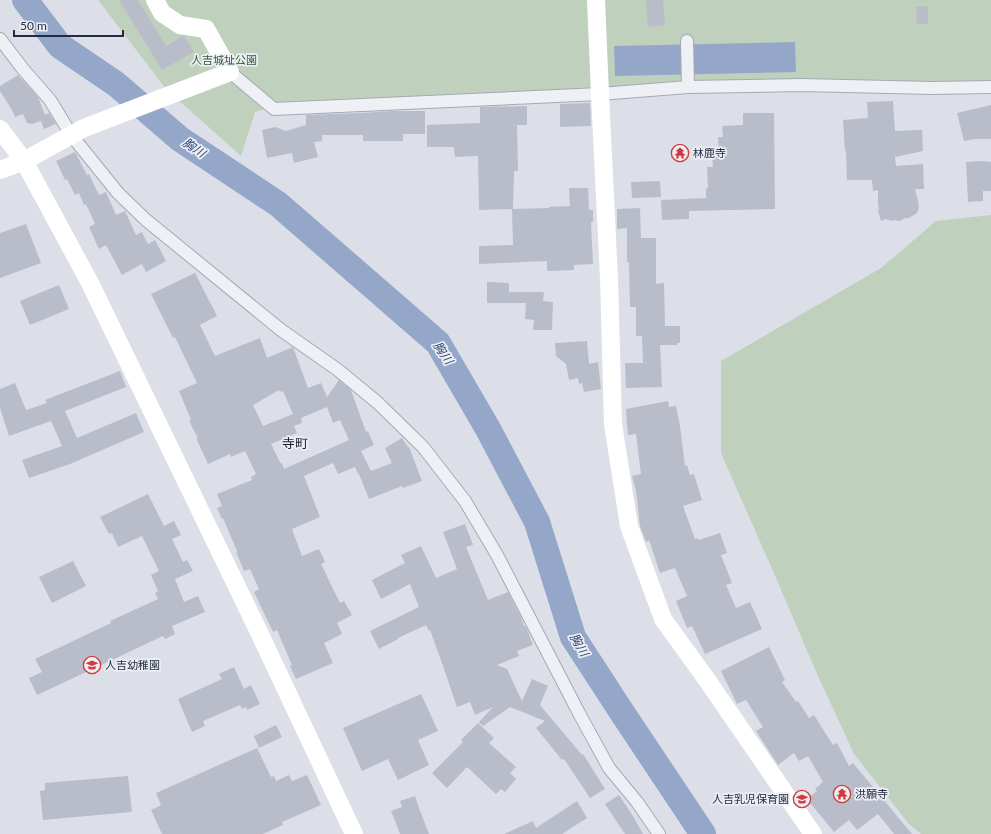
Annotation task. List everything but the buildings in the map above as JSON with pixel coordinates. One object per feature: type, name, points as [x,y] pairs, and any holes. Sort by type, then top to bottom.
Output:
[{"type":"street","points":[[155,0],[162,13],[180,25],[206,29],[230,72],[274,108],[600,94],[688,82],[933,88],[991,87]]},
{"type":"street","points":[[596,0],[609,279],[613,424],[629,526],[663,619],[813,834]]},
{"type":"street","points":[[0,40],[23,69],[78,132],[118,193],[146,220],[281,330],[338,370],[378,403],[423,447],[465,501],[497,555],[609,768],[637,802],[659,834]]},
{"type":"street","points":[[687,41],[688,82]]},
{"type":"street","points":[[0,170],[24,162],[78,132],[230,72]]},
{"type":"street","points":[[0,129],[24,162],[90,283],[250,614],[354,834]]},
{"type":"green space","name":"人吉城址公園","points":[[98,0],[991,0],[991,82],[277,105],[255,112],[241,156],[166,89]]},
{"type":"green space","points":[[991,215],[991,834],[921,834],[909,824],[854,754],[817,674],[721,453],[721,361],[881,268],[936,221]]},
{"type":"water","points":[[795,42],[796,72],[615,76],[614,46]]},
{"type":"waterway","name":"胸川","points":[[25,0],[60,46],[116,84],[180,139],[278,204],[438,343],[488,429],[537,522],[573,637],[703,834]]},
{"type":"place","name":"林鹿寺","points":[[680,153]]},
{"type":"place","name":"人吉幼稚園","points":[[92,665]]},
{"type":"place","name":"洪願寺","points":[[842,794]]},
{"type":"place","name":"人吉乳児保育園","points":[[802,799]]},
{"type":"district","name":"寺町","points":[[295,443]]}]
